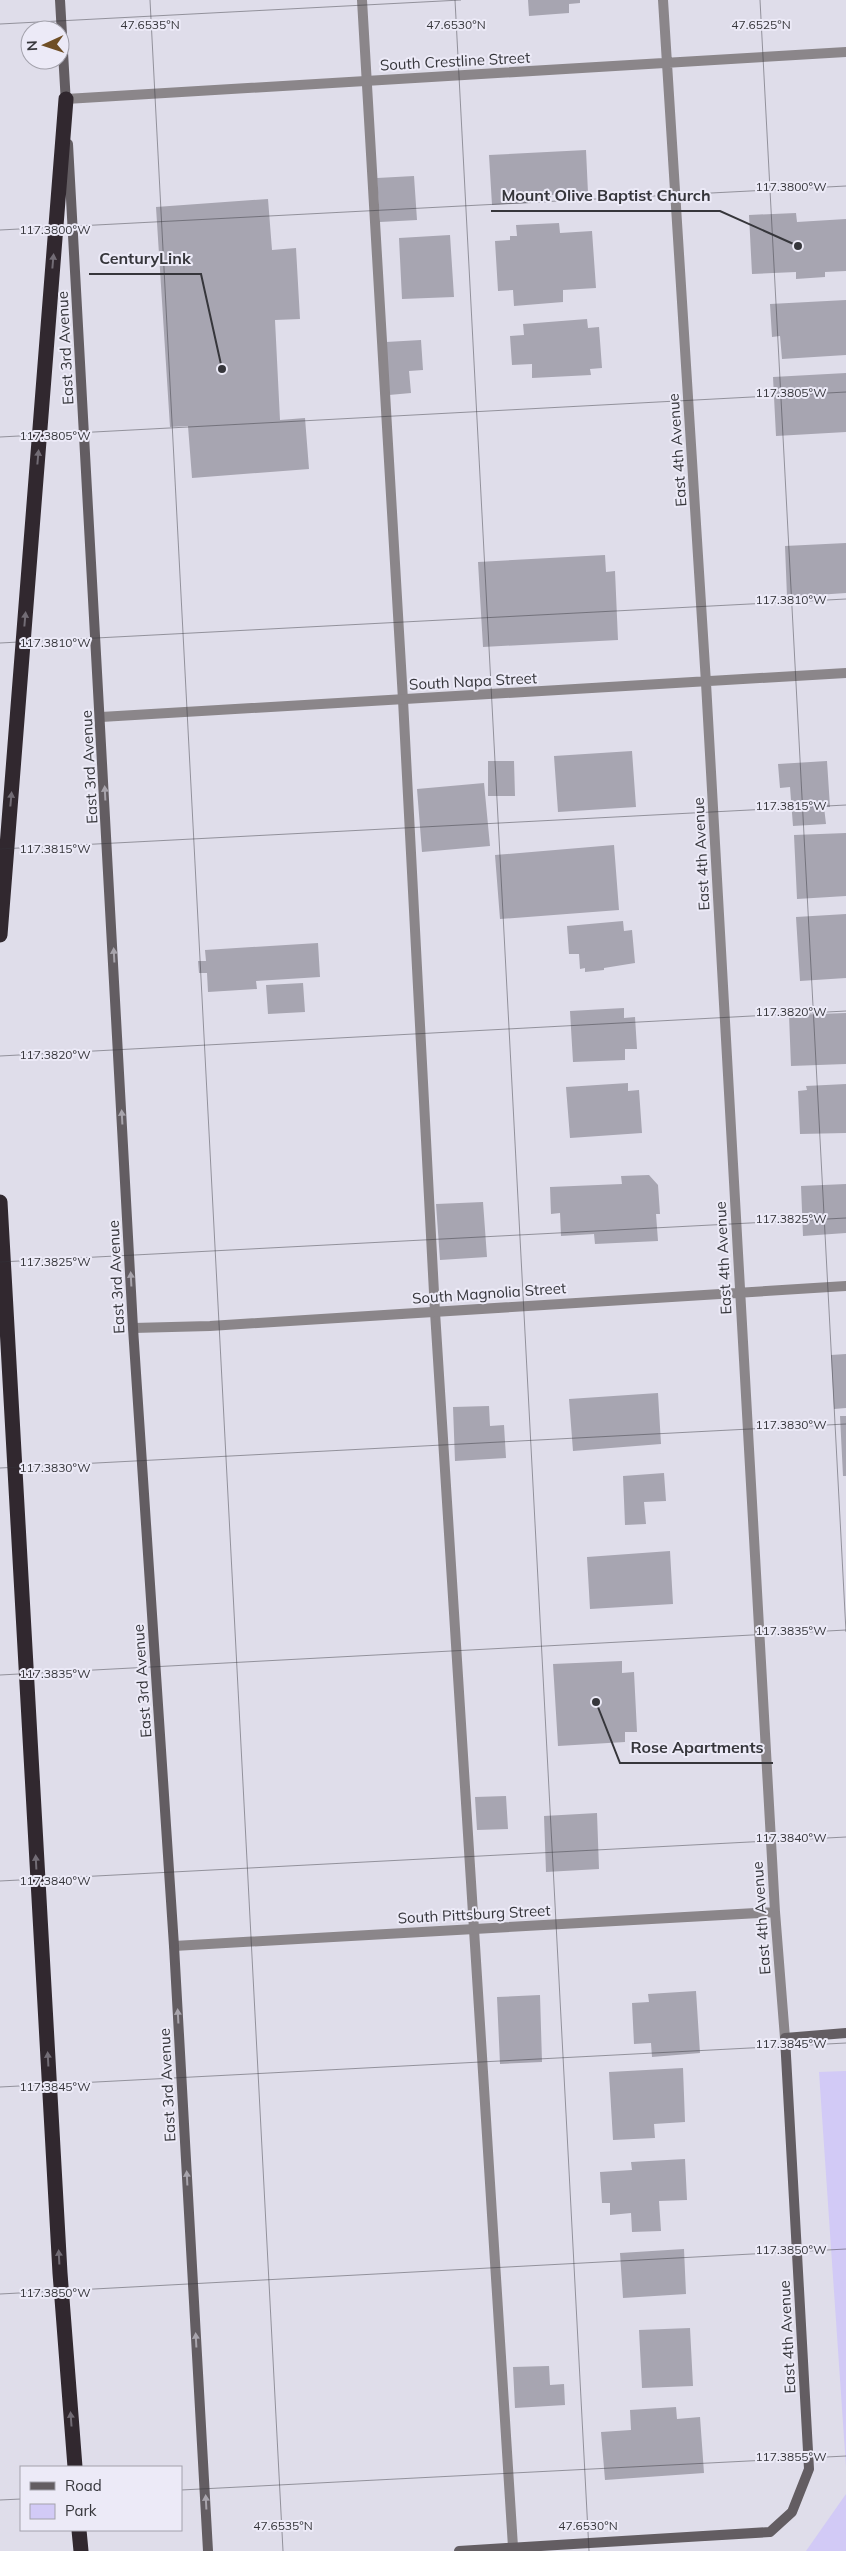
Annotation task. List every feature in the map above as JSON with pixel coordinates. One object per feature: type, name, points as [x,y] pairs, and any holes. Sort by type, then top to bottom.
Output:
[{"type":"highway","points":[[0,935],[66,99]]},
{"type":"highway","points":[[0,1202],[60,2273],[75,2466]]},
{"type":"highway","points":[[80,2531],[81,2551]]},
{"type":"main road","name":"East 3rd Avenue","points":[[60,0],[101,717],[133,1328],[174,1946],[208,2551]]},
{"type":"main road","points":[[785,2038],[846,2033]]},
{"type":"main road","name":"East 4th Avenue","points":[[514,2547],[770,2532],[792,2512],[809,2469],[785,2038]]},
{"type":"main road","points":[[459,2551],[514,2547]]},
{"type":"street","points":[[362,0],[403,700],[435,1312],[476,1929],[514,2547]]},
{"type":"street","name":"East 4th Avenue","points":[[663,0],[706,683],[775,1912],[785,2038]]},
{"type":"street","name":"South Crestline Street","points":[[66,99],[846,52]]},
{"type":"street","name":"South Napa Street","points":[[101,717],[706,683],[846,673]]},
{"type":"street","name":"South Magnolia Street","points":[[133,1328],[210,1326],[846,1286]]},
{"type":"street","name":"South Pittsburg Street","points":[[174,1946],[775,1912]]},
{"type":"street","points":[[450,2551],[459,2551]]},
{"type":"green space","points":[[846,2071],[846,2467],[819,2072]]},
{"type":"green space","points":[[846,2494],[846,2551],[806,2551]]},
{"type":"building","points":[[528,0],[580,0],[580,3],[569,4],[569,13],[529,16]]},
{"type":"building","points":[[586,150],[588,193],[551,195],[551,202],[492,205],[489,155]]},
{"type":"building","points":[[414,176],[417,220],[380,222],[377,178]]},
{"type":"building","points":[[268,199],[272,250],[296,248],[300,319],[275,320],[280,420],[305,418],[309,469],[192,478],[188,426],[170,427],[156,207]]},
{"type":"building","points":[[796,213],[797,222],[846,219],[846,271],[825,272],[825,277],[796,279],[796,272],[752,274],[749,215]]},
{"type":"building","points":[[559,223],[560,233],[592,231],[596,288],[563,290],[563,302],[514,306],[513,290],[498,291],[495,241],[510,240],[510,236],[517,236],[516,225]]},
{"type":"building","points":[[450,235],[454,297],[402,299],[399,238]]},
{"type":"building","points":[[846,300],[846,355],[782,359],[780,336],[772,337],[770,304]]},
{"type":"building","points":[[587,319],[588,328],[599,327],[602,368],[590,369],[591,375],[532,378],[532,364],[512,365],[510,336],[524,335],[523,324]]},
{"type":"building","points":[[421,340],[423,370],[409,371],[411,393],[389,395],[386,342]]},
{"type":"building","points":[[846,373],[846,432],[776,436],[773,377]]},
{"type":"building","points":[[846,543],[846,593],[787,597],[785,546]]},
{"type":"building","points":[[605,555],[606,572],[615,571],[618,640],[483,647],[478,562]]},
{"type":"building","points":[[632,751],[636,807],[558,812],[554,756]]},
{"type":"building","points":[[488,761],[514,761],[515,796],[488,796]]},
{"type":"building","points":[[827,761],[830,807],[824,807],[826,824],[793,826],[790,787],[780,788],[778,764]]},
{"type":"building","points":[[484,783],[490,846],[422,852],[417,789]]},
{"type":"building","points":[[846,833],[846,896],[797,899],[794,835]]},
{"type":"building","points":[[614,845],[619,910],[500,919],[495,855]]},
{"type":"building","points":[[846,914],[846,978],[800,981],[796,917]]},
{"type":"building","points":[[623,921],[624,931],[632,930],[635,963],[604,968],[604,970],[585,972],[585,968],[580,969],[579,954],[569,954],[567,926]]},
{"type":"building","points":[[318,943],[320,977],[256,981],[257,989],[208,992],[207,973],[199,973],[198,961],[206,961],[205,950]]},
{"type":"building","points":[[303,983],[305,1012],[268,1014],[266,985]]},
{"type":"building","points":[[624,1008],[624,1018],[635,1017],[637,1049],[625,1049],[625,1060],[573,1062],[570,1011]]},
{"type":"building","points":[[846,1013],[846,1064],[791,1066],[789,1015]]},
{"type":"building","points":[[628,1083],[628,1091],[639,1090],[642,1133],[570,1138],[566,1087]]},
{"type":"building","points":[[846,1084],[846,1133],[800,1134],[798,1091],[807,1090],[806,1086]]},
{"type":"building","points":[[649,1175],[658,1185],[660,1214],[656,1214],[658,1241],[595,1244],[594,1234],[561,1236],[560,1213],[551,1214],[550,1187],[622,1184],[621,1176]]},
{"type":"building","points":[[846,1184],[846,1233],[803,1236],[801,1186]]},
{"type":"building","points":[[483,1202],[487,1257],[440,1260],[436,1204]]},
{"type":"building","points":[[846,1354],[846,1408],[834,1409],[831,1355]]},
{"type":"building","points":[[658,1393],[661,1444],[573,1451],[569,1399]]},
{"type":"building","points":[[489,1406],[490,1426],[504,1425],[506,1458],[455,1461],[453,1407]]},
{"type":"building","points":[[840,1416],[846,1416],[846,1476],[843,1476]]},
{"type":"building","points":[[664,1473],[666,1501],[644,1502],[646,1524],[625,1525],[623,1476]]},
{"type":"building","points":[[670,1551],[673,1604],[590,1609],[587,1557]]},
{"type":"building","points":[[622,1661],[622,1673],[634,1672],[637,1732],[625,1732],[625,1742],[558,1746],[553,1664]]},
{"type":"building","points":[[506,1796],[508,1829],[477,1830],[475,1797]]},
{"type":"building","points":[[597,1813],[599,1869],[546,1872],[544,1816]]},
{"type":"building","points":[[696,1991],[700,2053],[652,2057],[651,2043],[634,2044],[632,2003],[649,2002],[648,1994]]},
{"type":"building","points":[[540,1995],[542,2062],[500,2064],[497,1997]]},
{"type":"building","points":[[683,2068],[685,2122],[654,2124],[655,2138],[613,2140],[609,2072]]},
{"type":"building","points":[[685,2159],[687,2200],[659,2201],[661,2231],[632,2232],[631,2213],[610,2215],[610,2203],[602,2203],[600,2172],[632,2170],[631,2162]]},
{"type":"building","points":[[684,2249],[686,2294],[623,2298],[620,2253]]},
{"type":"building","points":[[690,2328],[693,2386],[642,2388],[639,2330]]},
{"type":"building","points":[[549,2366],[550,2385],[564,2384],[565,2405],[515,2408],[513,2367]]},
{"type":"building","points":[[676,2407],[677,2419],[700,2417],[704,2473],[605,2480],[601,2432],[631,2430],[630,2410]]},
{"type":"place","name":"Mount Olive Baptist Church","points":[[798,246]]},
{"type":"place","name":"CenturyLink","points":[[222,369]]},
{"type":"place","name":"Rose Apartments","points":[[596,1702]]}]
